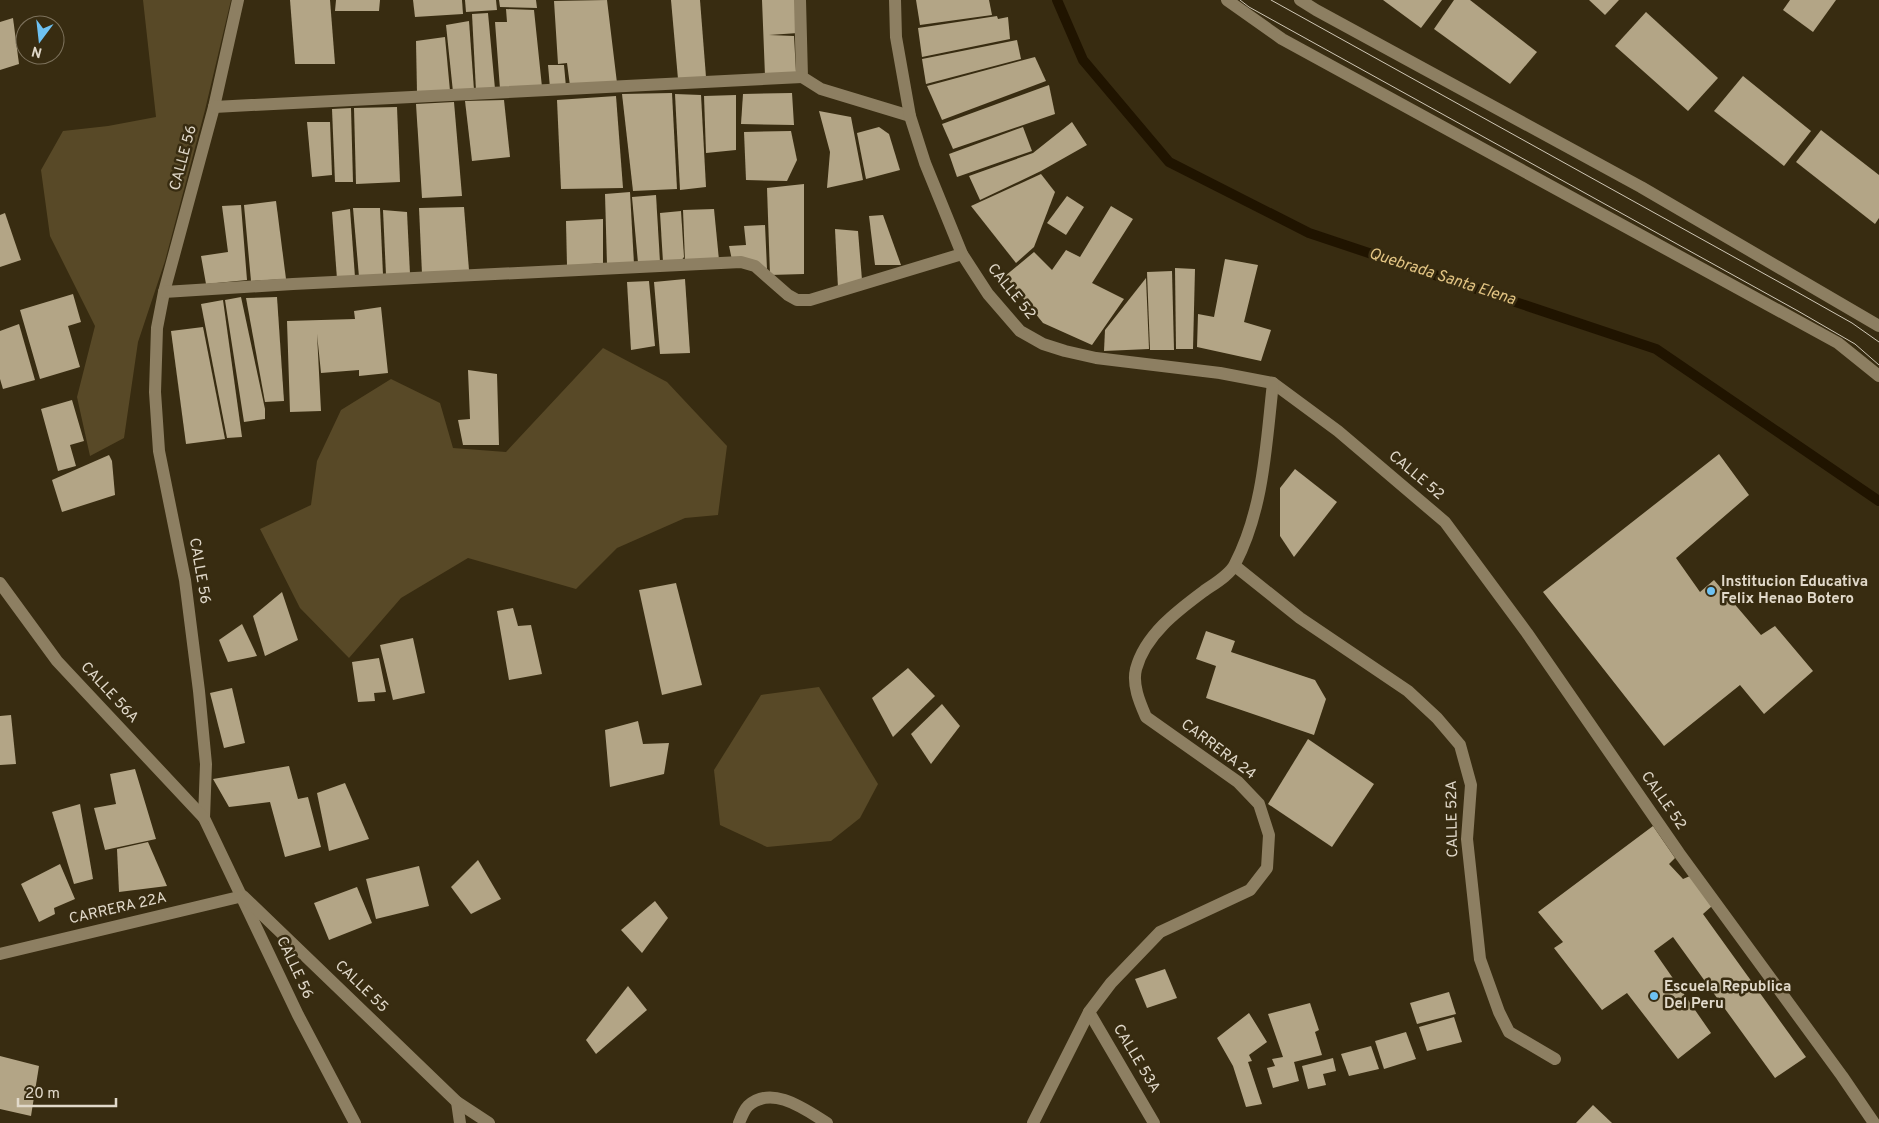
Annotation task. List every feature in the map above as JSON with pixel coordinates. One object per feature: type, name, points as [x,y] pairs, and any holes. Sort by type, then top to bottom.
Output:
[{"type":"street","name":"CALLE 56","points":[[238,0],[214,107],[164,292],[157,328],[155,392],[158,451],[185,580],[198,682],[206,764],[204,818],[298,1016],[355,1123]]},
{"type":"street","points":[[800,0],[802,77]]},
{"type":"street","name":"CALLE 52","points":[[895,0],[896,37],[910,116],[925,163],[962,254],[988,294],[1020,331],[1043,344],[1096,358],[1220,373],[1273,383],[1338,431],[1445,522],[1527,633],[1679,853],[1842,1076],[1874,1123]]},
{"type":"street","points":[[1227,0],[1282,39],[1838,343],[1879,376]]},
{"type":"street","points":[[1300,0],[1324,15],[1641,188],[1879,326]]},
{"type":"street","points":[[214,107],[802,77],[821,89],[910,116]]},
{"type":"street","points":[[164,292],[741,262],[755,266],[788,295],[797,300],[810,300],[962,254]]},
{"type":"street","name":"CARRERA 24","points":[[1033,1123],[1089,1012],[1111,983],[1160,932],[1250,890],[1267,868],[1269,835],[1259,804],[1238,782],[1146,717],[1138,699],[1135,670],[1152,636],[1184,606],[1235,566],[1254,517],[1261,486],[1273,383]]},
{"type":"street","name":"CALLE 52A","points":[[1235,566],[1300,618],[1408,692],[1437,718],[1460,745],[1471,785],[1467,839],[1480,959],[1498,1012],[1509,1032],[1556,1059]]},
{"type":"street","name":"CALLE 56A","points":[[0,583],[57,661],[204,818]]},
{"type":"street","name":"CARRERA 22A","points":[[0,954],[242,896]]},
{"type":"street","name":"CALLE 55","points":[[242,896],[457,1102],[489,1123]]},
{"type":"street","name":"CALLE 53A","points":[[1089,1012],[1154,1123]]},
{"type":"street","points":[[739,1123],[747,1106],[758,1099],[769,1097],[792,1102],[827,1123]]},
{"type":"street","points":[[457,1102],[460,1123]]},
{"type":"shaded area","points":[[143,0],[231,0],[205,110],[165,261],[138,342],[124,438],[90,456],[77,397],[95,326],[50,236],[41,170],[63,131],[108,126],[156,117]]},
{"type":"shaded area","points":[[603,348],[667,382],[727,446],[718,515],[685,518],[617,548],[576,589],[468,558],[401,598],[349,658],[300,608],[260,529],[311,505],[317,461],[341,410],[391,379],[440,403],[453,448],[506,452]]},
{"type":"shaded area","points":[[819,687],[878,784],[860,818],[831,841],[767,847],[720,825],[714,770],[761,695]]},
{"type":"building","points":[[290,0],[330,0],[335,64],[295,64]]},
{"type":"building","points":[[336,0],[380,0],[379,11],[335,11]]},
{"type":"building","points":[[413,0],[462,0],[463,14],[415,17]]},
{"type":"building","points":[[465,0],[496,0],[497,10],[466,12]]},
{"type":"building","points":[[499,0],[536,0],[537,8],[500,7]]},
{"type":"building","points":[[607,0],[617,83],[570,86],[567,63],[558,64],[554,1]]},
{"type":"building","points":[[671,0],[700,0],[706,77],[678,79]]},
{"type":"building","points":[[762,0],[795,0],[798,33],[769,35],[794,36],[796,72],[765,76]]},
{"type":"building","points":[[916,0],[989,0],[992,15],[920,25]]},
{"type":"building","points":[[1383,0],[1442,0],[1421,28]]},
{"type":"building","points":[[1454,0],[1470,0],[1537,52],[1510,84],[1434,29]]},
{"type":"building","points":[[1589,0],[1619,0],[1605,15]]},
{"type":"building","points":[[1790,0],[1836,0],[1813,32],[1783,10]]},
{"type":"building","points":[[506,9],[534,10],[542,87],[500,89],[495,22],[507,22]]},
{"type":"building","points":[[1646,12],[1718,78],[1688,111],[1615,46]]},
{"type":"building","points":[[488,13],[495,89],[476,91],[472,14]]},
{"type":"building","points":[[997,16],[998,19],[1008,17],[1010,39],[922,57],[918,28]]},
{"type":"building","points":[[13,18],[16,65],[0,70],[0,22]]},
{"type":"building","points":[[469,21],[474,90],[453,92],[446,25]]},
{"type":"building","points":[[445,37],[450,91],[417,93],[416,41]]},
{"type":"building","points":[[1017,40],[1021,59],[926,84],[922,59]]},
{"type":"building","points":[[1035,57],[1046,81],[942,120],[927,86]]},
{"type":"building","points":[[548,65],[564,65],[566,87],[550,88]]},
{"type":"building","points":[[1743,76],[1811,131],[1784,166],[1714,111]]},
{"type":"building","points":[[1049,85],[1055,114],[953,149],[942,124]]},
{"type":"building","points":[[672,93],[677,189],[633,191],[622,94]]},
{"type":"building","points":[[792,93],[794,125],[741,124],[743,94]]},
{"type":"building","points":[[675,94],[701,95],[706,187],[680,190]]},
{"type":"building","points":[[736,95],[736,150],[706,153],[704,96]]},
{"type":"building","points":[[616,96],[623,188],[561,189],[557,100]]},
{"type":"building","points":[[504,100],[510,157],[472,161],[465,101]]},
{"type":"building","points":[[454,102],[462,196],[422,198],[416,104]]},
{"type":"building","points":[[397,107],[400,182],[356,184],[354,108]]},
{"type":"building","points":[[351,108],[353,182],[335,182],[332,109]]},
{"type":"building","points":[[819,111],[851,117],[863,180],[827,188],[830,152]]},
{"type":"building","points":[[307,122],[330,122],[332,175],[312,177]]},
{"type":"building","points":[[1072,122],[1087,145],[1041,171],[980,200],[969,176],[1033,153]]},
{"type":"building","points":[[879,127],[889,134],[900,170],[866,179],[857,133]]},
{"type":"building","points":[[1023,127],[1032,151],[957,177],[949,154]]},
{"type":"building","points":[[1821,130],[1879,175],[1879,218],[1875,224],[1796,162]]},
{"type":"building","points":[[791,131],[797,160],[787,181],[746,180],[744,132]]},
{"type":"building","points":[[1041,174],[1055,192],[1034,247],[1016,263],[971,206]]},
{"type":"building","points":[[804,184],[804,274],[770,275],[767,188]]},
{"type":"building","points":[[630,192],[634,264],[607,265],[605,194]]},
{"type":"building","points":[[656,195],[660,262],[638,263],[632,197]]},
{"type":"building","points":[[1067,196],[1084,207],[1066,235],[1047,223]]},
{"type":"building","points":[[276,201],[286,279],[251,281],[244,205]]},
{"type":"building","points":[[241,205],[247,280],[206,284],[201,256],[228,252],[222,206]]},
{"type":"building","points":[[1111,206],[1133,219],[1092,283],[1124,299],[1092,345],[1043,323],[1005,276],[1034,252],[1052,270],[1066,250],[1080,257]]},
{"type":"building","points":[[464,207],[469,270],[422,274],[419,208]]},
{"type":"building","points":[[353,208],[380,208],[383,275],[359,277]]},
{"type":"building","points":[[350,209],[355,277],[337,279],[332,212]]},
{"type":"building","points":[[714,209],[719,260],[685,261],[683,210]]},
{"type":"building","points":[[383,210],[407,212],[410,274],[386,275]]},
{"type":"building","points":[[681,211],[684,257],[681,261],[663,262],[660,213]]},
{"type":"building","points":[[5,213],[21,260],[0,267],[0,215]]},
{"type":"building","points":[[883,215],[901,265],[875,265],[869,216]]},
{"type":"building","points":[[603,219],[603,263],[567,266],[566,221]]},
{"type":"building","points":[[765,225],[767,269],[732,260],[729,246],[746,245],[744,226]]},
{"type":"building","points":[[835,229],[858,231],[862,280],[838,288]]},
{"type":"building","points":[[1225,259],[1258,265],[1244,322],[1271,330],[1261,361],[1197,347],[1198,314],[1214,317]]},
{"type":"building","points":[[1175,268],[1195,269],[1193,349],[1176,349]]},
{"type":"building","points":[[1172,271],[1174,350],[1150,350],[1147,272]]},
{"type":"building","points":[[1146,278],[1149,349],[1104,351],[1105,330]]},
{"type":"building","points":[[685,279],[690,353],[660,354],[654,282]]},
{"type":"building","points":[[649,281],[655,346],[631,350],[627,282]]},
{"type":"building","points":[[73,294],[81,322],[68,326],[80,367],[40,379],[20,310]]},
{"type":"building","points":[[241,297],[265,409],[265,419],[244,422],[225,300]]},
{"type":"building","points":[[277,297],[284,401],[265,402],[246,298]]},
{"type":"building","points":[[223,300],[242,437],[227,438],[201,304]]},
{"type":"building","points":[[381,307],[388,373],[359,376],[359,370],[321,373],[317,334],[321,411],[290,412],[287,321],[355,319],[354,311]]},
{"type":"building","points":[[19,324],[35,380],[3,389],[0,379],[0,331]]},
{"type":"building","points":[[203,327],[225,439],[186,444],[171,331]]},
{"type":"building","points":[[468,370],[497,374],[499,445],[463,445],[458,420],[470,419]]},
{"type":"building","points":[[72,400],[84,441],[70,445],[76,466],[58,471],[41,409]]},
{"type":"building","points":[[1719,454],[1749,495],[1676,558],[1700,592],[1714,580],[1761,635],[1775,626],[1813,671],[1764,714],[1740,685],[1664,746],[1543,592]]},
{"type":"building","points":[[109,455],[112,461],[115,495],[62,512],[52,480]]},
{"type":"building","points":[[1295,469],[1337,502],[1294,557],[1280,536],[1280,488]]},
{"type":"building","points":[[676,583],[702,685],[662,695],[639,590]]},
{"type":"building","points":[[282,592],[298,640],[265,656],[253,616]]},
{"type":"building","points":[[513,608],[518,626],[531,625],[542,674],[509,680],[497,611]]},
{"type":"building","points":[[242,624],[257,656],[228,662],[219,640]]},
{"type":"building","points":[[1206,631],[1235,641],[1231,652],[1315,680],[1326,699],[1314,735],[1206,698],[1216,666],[1196,659]]},
{"type":"building","points":[[413,638],[425,693],[393,700],[380,645]]},
{"type":"building","points":[[379,658],[386,692],[374,693],[375,701],[358,702],[352,662]]},
{"type":"building","points":[[908,668],[935,696],[893,737],[872,698]]},
{"type":"building","points":[[232,688],[245,743],[224,748],[210,693]]},
{"type":"building","points":[[942,704],[960,726],[931,764],[911,734]]},
{"type":"building","points":[[11,715],[16,764],[0,765],[0,716]]},
{"type":"building","points":[[638,721],[643,744],[669,743],[664,774],[610,787],[605,730]]},
{"type":"building","points":[[1308,739],[1374,784],[1332,847],[1268,804]]},
{"type":"building","points":[[289,766],[298,799],[308,797],[321,847],[285,857],[270,802],[229,807],[213,779]]},
{"type":"building","points":[[135,769],[156,839],[105,850],[94,808],[116,804],[110,774]]},
{"type":"building","points":[[345,783],[369,839],[329,851],[317,793]]},
{"type":"building","points":[[80,804],[93,879],[74,884],[52,812]]},
{"type":"building","points":[[1653,826],[1675,858],[1669,864],[1683,879],[1690,876],[1712,906],[1703,914],[1806,1057],[1775,1078],[1673,937],[1654,951],[1711,1033],[1678,1059],[1627,993],[1602,1010],[1554,948],[1563,942],[1538,912]]},
{"type":"building","points":[[148,842],[167,886],[119,892],[117,849]]},
{"type":"building","points":[[478,860],[501,899],[471,914],[451,887]]},
{"type":"building","points":[[60,864],[75,899],[54,908],[55,914],[39,922],[21,884]]},
{"type":"building","points":[[419,866],[429,906],[376,919],[366,879]]},
{"type":"building","points":[[357,887],[372,923],[329,940],[314,903]]},
{"type":"building","points":[[655,901],[668,918],[642,953],[621,930]]},
{"type":"building","points":[[1165,969],[1177,998],[1147,1008],[1135,979]]},
{"type":"building","points":[[628,986],[647,1010],[596,1054],[586,1040]]},
{"type":"building","points":[[1449,992],[1456,1014],[1417,1024],[1410,1003]]},
{"type":"building","points":[[1310,1003],[1319,1030],[1315,1032],[1322,1055],[1294,1062],[1299,1081],[1273,1088],[1267,1068],[1275,1066],[1272,1059],[1283,1057],[1268,1014]]},
{"type":"building","points":[[1249,1013],[1267,1042],[1249,1055],[1252,1061],[1248,1062],[1262,1104],[1246,1107],[1233,1066],[1217,1038]]},
{"type":"building","points":[[1454,1017],[1462,1042],[1427,1051],[1419,1027]]},
{"type":"building","points":[[1406,1032],[1416,1059],[1384,1069],[1375,1041]]},
{"type":"building","points":[[1371,1046],[1379,1069],[1349,1076],[1341,1054]]},
{"type":"building","points":[[0,1056],[39,1066],[31,1116],[0,1109]]},
{"type":"building","points":[[1333,1058],[1336,1071],[1323,1074],[1326,1085],[1308,1089],[1302,1066]]},
{"type":"building","points":[[1593,1105],[1612,1123],[1576,1123]]},
{"type":"waterway","name":"Quebrada Santa Elena","points":[[1057,0],[1083,60],[1169,162],[1309,233],[1656,349],[1879,501]]},
{"type":"tram line","points":[[1240,0],[1249,7],[1798,311],[1855,344],[1879,365]]},
{"type":"tram line","points":[[1271,0],[1797,292],[1852,323],[1879,342]]},
{"type":"place","name":"Institucion Educativa Felix Henao Botero","points":[[1711,591]]},
{"type":"place","name":"Escuela Republica Del Peru","points":[[1654,996]]}]
